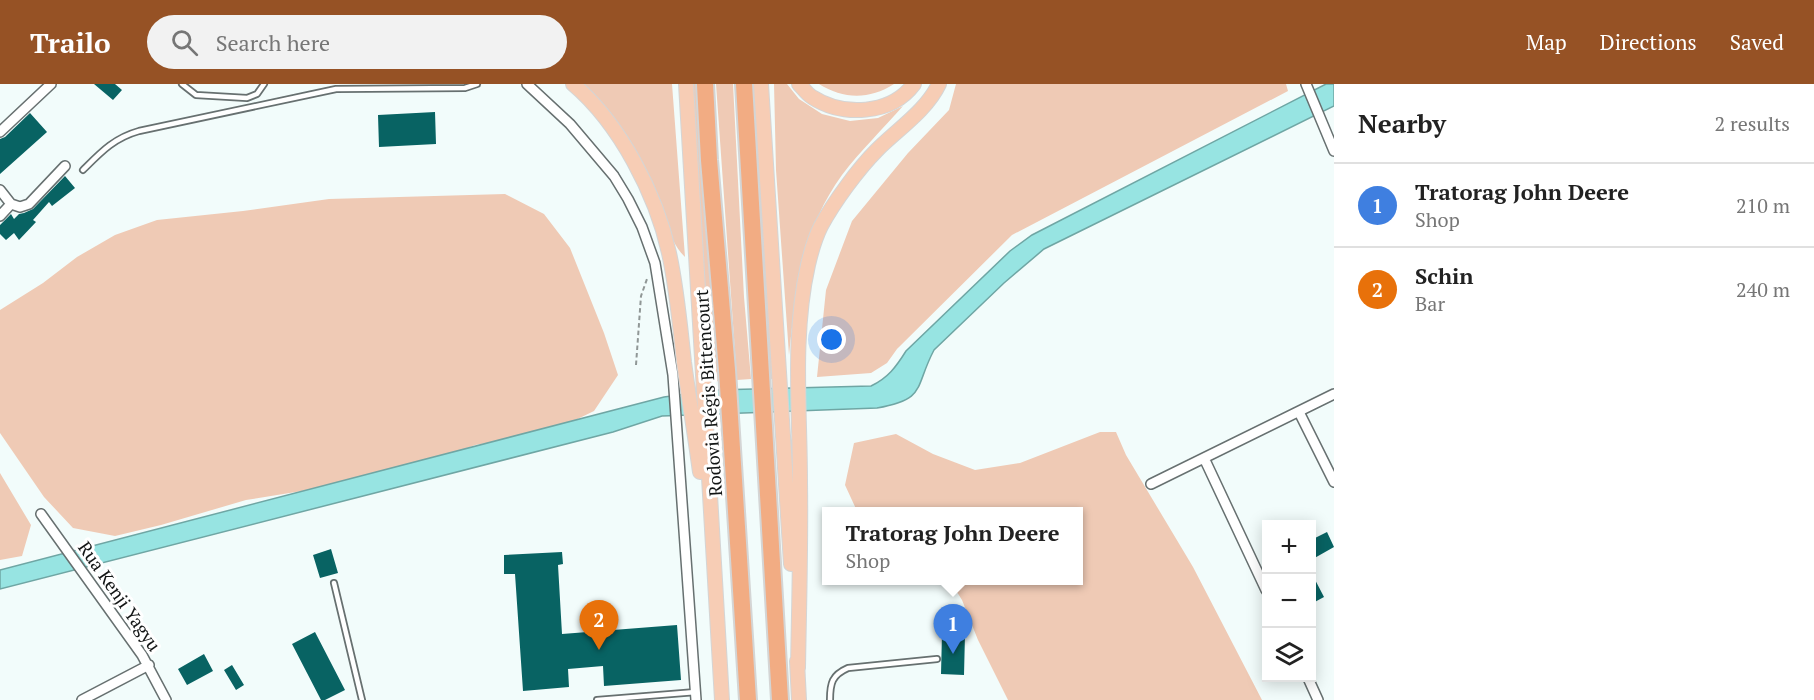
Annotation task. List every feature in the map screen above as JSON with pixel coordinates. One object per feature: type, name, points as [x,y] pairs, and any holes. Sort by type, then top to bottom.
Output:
[{"type":"highway","name":"Rodovia Régis Bittencourt","points":[[705,84],[727,370],[748,700]]},
{"type":"highway","points":[[744,84],[780,700]]},
{"type":"main road","points":[[573,84],[596,105],[614,130],[652,200],[669,250],[673,270],[679,374],[698,419]]},
{"type":"main road","points":[[686,84],[702,370],[698,419],[722,700]]},
{"type":"main road","points":[[761,84],[800,700]]},
{"type":"main road","points":[[799,84],[811,97],[836,108],[852,111],[867,110],[891,103],[907,93],[914,84]]},
{"type":"main road","points":[[798,668],[800,484],[798,330],[804,285],[811,256],[820,228],[844,190],[876,151],[911,119],[939,84]]},
{"type":"street","points":[[0,132],[51,84]]},
{"type":"street","points":[[527,84],[570,124],[614,176],[642,227],[655,263],[679,374],[677,423],[696,696]]},
{"type":"street","points":[[1307,86],[1334,152]]},
{"type":"street","points":[[0,190],[11,204],[25,207],[65,166]]},
{"type":"street","points":[[0,216],[11,204]]},
{"type":"street","points":[[1151,484],[1334,394]]},
{"type":"street","points":[[1299,411],[1334,482]]},
{"type":"street","points":[[1204,458],[1262,581]]},
{"type":"street","name":"Rua Kenji Yagyu","points":[[42,514],[149,665],[166,700]]},
{"type":"street","points":[[82,700],[149,665]]},
{"type":"street","points":[[1310,682],[1318,700]]},
{"type":"lane","points":[[182,84],[196,95],[247,98],[257,94],[264,84]]},
{"type":"lane","points":[[83,170],[122,136],[139,131],[336,89],[465,88],[477,84]]},
{"type":"lane","points":[[334,583],[362,700]]},
{"type":"lane","points":[[830,700],[832,679],[848,668],[937,659]]},
{"type":"lane","points":[[597,700],[696,696]]},
{"type":"path","points":[[636,365],[641,296],[655,263]]},
{"type":"shaded area","points":[[584,84],[672,84],[685,257],[674,242],[647,173],[632,146],[605,107]]},
{"type":"shaded area","points":[[690,84],[701,84],[719,381],[708,382]]},
{"type":"shaded area","points":[[716,84],[733,84],[744,297],[751,379],[737,380]]},
{"type":"shaded area","points":[[748,84],[756,84],[775,379],[766,379]]},
{"type":"shaded area","points":[[774,84],[787,84],[799,99],[822,114],[850,121],[878,118],[903,106],[842,175],[818,217],[809,239],[798,284],[789,355],[776,170]]},
{"type":"shaded area","points":[[819,84],[894,84],[875,93],[856,96],[837,93]]},
{"type":"shaded area","points":[[956,84],[1286,84],[1288,91],[1012,235],[897,349],[887,363],[871,373],[817,377],[826,290],[852,221],[908,153],[949,110]]},
{"type":"shaded area","points":[[505,194],[544,214],[570,248],[618,375],[594,411],[557,429],[475,445],[434,461],[308,490],[246,500],[115,536],[73,528],[44,497],[0,433],[0,310],[43,283],[77,257],[115,235],[157,220],[329,199]]},
{"type":"shaded area","points":[[1100,432],[1116,432],[1126,455],[1193,567],[1262,700],[1008,700],[978,640],[962,600],[953,585],[1083,585],[1083,507],[855,507],[845,485],[854,443],[896,434],[933,454],[975,470],[1020,463]]},
{"type":"shaded area","points":[[0,473],[31,525],[22,556],[0,560]]},
{"type":"water","points":[[1326,84],[1334,84],[1334,106],[1044,249],[1004,283],[934,350],[917,390],[904,400],[877,408],[662,416],[613,432],[0,589],[0,570],[664,397],[714,390],[871,386],[887,376],[906,351],[1010,251],[1032,235]]},
{"type":"building","points":[[94,84],[115,84],[122,90],[113,100]]},
{"type":"building","points":[[435,112],[436,144],[379,147],[378,115]]},
{"type":"building","points":[[30,113],[47,132],[0,174],[0,139]]},
{"type":"building","points":[[65,176],[75,188],[52,206],[49,202],[33,220],[36,222],[19,240],[14,233],[6,240],[0,234],[0,225],[11,214],[14,219],[19,214],[33,209]]},
{"type":"building","points":[[1327,532],[1334,547],[1316,557],[1316,538]]},
{"type":"building","points":[[331,549],[338,573],[320,578],[313,555]]},
{"type":"building","points":[[562,552],[563,564],[558,565],[562,634],[677,625],[681,680],[604,686],[603,666],[568,669],[569,687],[523,691],[515,574],[504,574],[504,555]]},
{"type":"building","points":[[1316,582],[1324,597],[1316,601]]},
{"type":"building","points":[[315,632],[345,690],[325,700],[321,700],[292,644]]},
{"type":"building","points":[[942,634],[965,634],[964,675],[941,674]]},
{"type":"building","points":[[204,654],[213,671],[187,685],[178,669]]},
{"type":"building","points":[[232,665],[244,685],[236,690],[224,670]]},
{"type":"place","name":"Schin","points":[[599,650]]},
{"type":"place","name":"Tratorag John Deere","points":[[953,654]]}]
